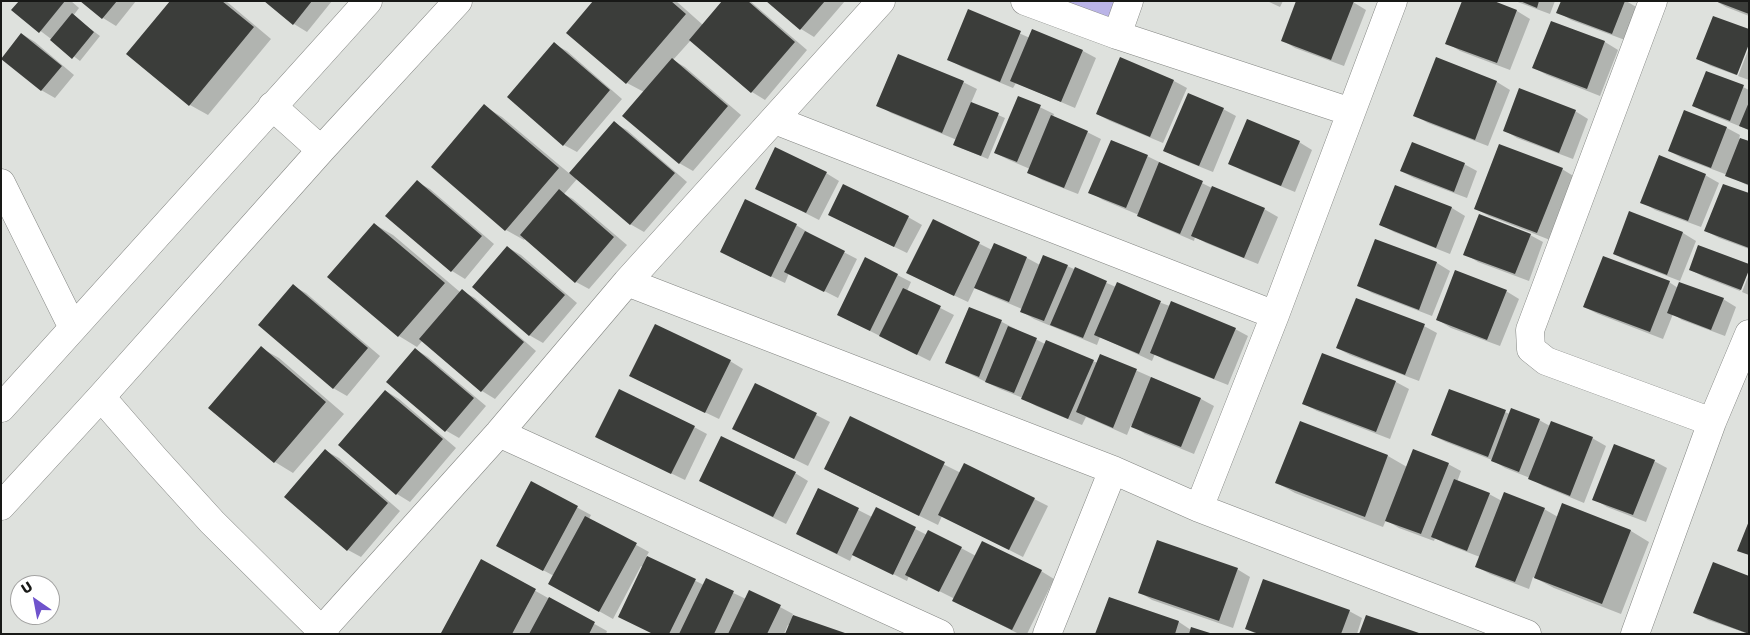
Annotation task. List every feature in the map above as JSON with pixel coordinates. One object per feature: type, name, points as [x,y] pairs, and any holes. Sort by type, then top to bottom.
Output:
[{"type":"street","points":[[1,408],[368,1]]},
{"type":"street","points":[[1,506],[101,397],[320,150],[458,1]]},
{"type":"street","points":[[101,397],[212,522],[323,632],[499,432],[626,282],[881,1]]},
{"type":"street","points":[[1026,1],[1117,35],[1351,112]]},
{"type":"street","points":[[1117,35],[1129,1]]},
{"type":"street","points":[[1199,508],[1275,314],[1393,1]]},
{"type":"street","points":[[1653,1],[1530,330],[1531,349],[1546,361],[1712,422]]},
{"type":"street","points":[[272,106],[320,150]]},
{"type":"street","points":[[775,120],[1275,314]]},
{"type":"street","points":[[1,183],[73,328]]},
{"type":"street","points":[[626,282],[1113,470],[1199,508],[1527,634]]},
{"type":"street","points":[[1635,634],[1712,422],[1749,334]]},
{"type":"street","points":[[499,432],[940,634]]},
{"type":"street","points":[[1047,634],[1113,470]]},
{"type":"shaded area","points":[[1039,1],[1126,1],[1117,28]]},
{"type":"building","points":[[19,1],[65,1],[39,33],[11,10]]},
{"type":"building","points":[[80,1],[117,1],[102,19]]},
{"type":"building","points":[[170,1],[222,1],[254,27],[189,106],[126,54]]},
{"type":"building","points":[[264,1],[312,1],[293,25]]},
{"type":"building","points":[[593,1],[671,1],[686,14],[626,84],[566,33]]},
{"type":"building","points":[[722,1],[748,1],[795,42],[751,93],[689,40]]},
{"type":"building","points":[[766,1],[825,1],[800,30]]},
{"type":"building","points":[[1296,1],[1354,1],[1331,60],[1281,41]]},
{"type":"building","points":[[1462,1],[1494,1],[1517,10],[1497,63],[1445,44]]},
{"type":"building","points":[[1520,1],[1539,1],[1537,8]]},
{"type":"building","points":[[1561,1],[1625,1],[1612,34],[1556,13]]},
{"type":"building","points":[[1715,1],[1749,1],[1749,14]]},
{"type":"building","points":[[968,9],[1021,31],[1000,82],[947,60]]},
{"type":"building","points":[[72,13],[94,32],[72,59],[50,40]]},
{"type":"building","points":[[1713,16],[1749,29],[1749,44],[1737,75],[1696,59]]},
{"type":"building","points":[[1551,21],[1605,41],[1587,89],[1532,68]]},
{"type":"building","points":[[1032,29],[1083,50],[1061,102],[1010,81]]},
{"type":"building","points":[[21,33],[62,66],[41,91],[1,59]]},
{"type":"building","points":[[554,42],[610,90],[563,146],[507,97]]},
{"type":"building","points":[[898,54],[964,81],[942,133],[876,106]]},
{"type":"building","points":[[1120,57],[1174,80],[1150,137],[1096,114]]},
{"type":"building","points":[[1436,57],[1497,81],[1475,140],[1413,116]]},
{"type":"building","points":[[672,58],[728,106],[679,164],[622,116]]},
{"type":"building","points":[[1706,71],[1744,85],[1730,121],[1692,106]]},
{"type":"building","points":[[1519,88],[1576,110],[1559,153],[1503,131]]},
{"type":"building","points":[[1188,93],[1224,108],[1199,166],[1163,151]]},
{"type":"building","points":[[1018,96],[1041,105],[1017,162],[994,153]]},
{"type":"building","points":[[971,102],[999,113],[981,156],[953,145]]},
{"type":"building","points":[[1749,102],[1749,130],[1739,126]]},
{"type":"building","points":[[484,104],[559,168],[505,231],[431,167]]},
{"type":"building","points":[[1684,110],[1727,127],[1711,168],[1668,151]]},
{"type":"building","points":[[1051,115],[1088,131],[1064,188],[1027,173]]},
{"type":"building","points":[[1247,119],[1300,141],[1281,186],[1228,164]]},
{"type":"building","points":[[614,121],[675,173],[630,225],[569,173]]},
{"type":"building","points":[[1740,138],[1749,141],[1749,185],[1725,176]]},
{"type":"building","points":[[1111,140],[1148,155],[1126,208],[1088,193]]},
{"type":"building","points":[[1412,142],[1465,163],[1454,192],[1400,171]]},
{"type":"building","points":[[1499,144],[1563,168],[1537,233],[1474,209]]},
{"type":"building","points":[[775,147],[827,172],[806,213],[755,189]]},
{"type":"building","points":[[1659,155],[1706,174],[1688,221],[1640,203]]},
{"type":"building","points":[[1159,162],[1203,181],[1180,234],[1137,216]]},
{"type":"building","points":[[417,180],[482,236],[451,272],[385,216]]},
{"type":"building","points":[[843,184],[909,216],[894,247],[828,215]]},
{"type":"building","points":[[1723,184],[1749,193],[1749,248],[1704,231]]},
{"type":"building","points":[[1395,185],[1452,207],[1436,248],[1379,225]]},
{"type":"building","points":[[1212,186],[1265,208],[1244,258],[1191,236]]},
{"type":"building","points":[[559,189],[614,237],[575,283],[520,235]]},
{"type":"building","points":[[745,199],[797,224],[771,277],[720,252]]},
{"type":"building","points":[[1629,211],[1683,232],[1667,275],[1613,254]]},
{"type":"building","points":[[1479,214],[1531,234],[1515,274],[1463,255]]},
{"type":"building","points":[[933,219],[980,242],[954,296],[906,273]]},
{"type":"building","points":[[374,223],[445,283],[398,337],[327,277]]},
{"type":"building","points":[[805,231],[845,251],[824,292],[784,272]]},
{"type":"building","points":[[1375,239],[1437,262],[1419,310],[1357,286]]},
{"type":"building","points":[[994,243],[1027,257],[1009,302],[974,288]]},
{"type":"building","points":[[1698,245],[1749,264],[1749,270],[1741,290],[1689,270]]},
{"type":"building","points":[[507,246],[565,295],[529,336],[472,287]]},
{"type":"building","points":[[1043,255],[1068,265],[1044,321],[1020,312]]},
{"type":"building","points":[[1603,256],[1670,281],[1650,332],[1583,307]]},
{"type":"building","points":[[865,257],[898,274],[870,331],[837,315]]},
{"type":"building","points":[[1075,267],[1107,281],[1083,338],[1050,325]]},
{"type":"building","points":[[1455,270],[1507,290],[1487,340],[1436,320]]},
{"type":"building","points":[[1117,282],[1161,301],[1139,354],[1094,335]]},
{"type":"building","points":[[1679,282],[1724,298],[1711,330],[1667,313]]},
{"type":"building","points":[[293,284],[368,348],[333,389],[258,325]]},
{"type":"building","points":[[903,288],[941,306],[917,355],[879,336]]},
{"type":"building","points":[[462,289],[524,342],[481,392],[419,339]]},
{"type":"building","points":[[1356,298],[1425,324],[1405,375],[1336,348]]},
{"type":"building","points":[[1171,301],[1236,328],[1214,379],[1150,353]]},
{"type":"building","points":[[969,307],[1002,320],[979,377],[945,363]]},
{"type":"building","points":[[655,324],[731,360],[705,413],[629,376]]},
{"type":"building","points":[[1008,326],[1037,338],[1014,393],[985,382]]},
{"type":"building","points":[[1046,340],[1094,360],[1068,419],[1021,399]]},
{"type":"building","points":[[261,346],[326,402],[274,463],[208,408]]},
{"type":"building","points":[[415,348],[474,398],[445,432],[386,382]]},
{"type":"building","points":[[1322,353],[1396,381],[1376,432],[1302,404]]},
{"type":"building","points":[[1100,354],[1137,369],[1113,428],[1076,412]]},
{"type":"building","points":[[1151,377],[1201,398],[1181,447],[1131,427]]},
{"type":"building","points":[[755,383],[817,413],[794,459],[732,429]]},
{"type":"building","points":[[619,389],[695,426],[671,474],[595,437]]},
{"type":"building","points":[[1449,389],[1506,410],[1488,457],[1431,435]]},
{"type":"building","points":[[385,390],[443,439],[396,495],[338,445]]},
{"type":"building","points":[[1511,408],[1540,419],[1519,472],[1491,461]]},
{"type":"building","points":[[850,416],[945,462],[919,516],[824,469]]},
{"type":"building","points":[[1300,421],[1388,455],[1365,517],[1275,483]]},
{"type":"building","points":[[1551,421],[1593,437],[1570,496],[1528,479]]},
{"type":"building","points":[[721,436],[796,472],[773,517],[699,481]]},
{"type":"building","points":[[1614,444],[1655,460],[1633,515],[1592,500]]},
{"type":"building","points":[[325,449],[388,503],[347,551],[284,497]]},
{"type":"building","points":[[1413,449],[1449,463],[1421,534],[1385,521]]},
{"type":"building","points":[[964,463],[1035,498],[1009,550],[938,515]]},
{"type":"building","points":[[1454,479],[1490,493],[1467,551],[1431,537]]},
{"type":"building","points":[[531,481],[578,506],[543,571],[496,546]]},
{"type":"building","points":[[818,488],[859,508],[837,554],[796,534]]},
{"type":"building","points":[[1504,492],[1545,508],[1515,582],[1475,567]]},
{"type":"building","points":[[1562,503],[1631,530],[1602,604],[1534,578]]},
{"type":"building","points":[[876,507],[916,527],[893,575],[852,555]]},
{"type":"building","points":[[585,516],[637,543],[599,612],[548,584]]},
{"type":"building","points":[[1749,521],[1749,555],[1737,551]]},
{"type":"building","points":[[928,530],[962,547],[939,592],[905,575]]},
{"type":"building","points":[[1157,540],[1238,568],[1219,621],[1138,593]]},
{"type":"building","points":[[982,541],[1042,570],[1012,630],[952,601]]},
{"type":"building","points":[[647,556],[696,579],[669,634],[653,634],[618,617]]},
{"type":"building","points":[[481,559],[536,589],[512,634],[442,634],[441,633]]},
{"type":"building","points":[[1713,562],[1749,576],[1749,634],[1693,613]]},
{"type":"building","points":[[706,578],[734,591],[714,634],[679,634]]},
{"type":"building","points":[[1263,579],[1350,610],[1341,634],[1259,634],[1245,629]]},
{"type":"building","points":[[749,590],[781,605],[767,634],[728,634]]},
{"type":"building","points":[[549,597],[595,622],[589,634],[529,634]]},
{"type":"building","points":[[1109,597],[1179,621],[1175,634],[1095,634]]},
{"type":"building","points":[[793,615],[845,633],[845,634],[785,634]]},
{"type":"building","points":[[1366,615],[1419,633],[1419,634],[1359,634]]},
{"type":"building","points":[[1191,627],[1210,633],[1210,634],[1189,634]]}]
